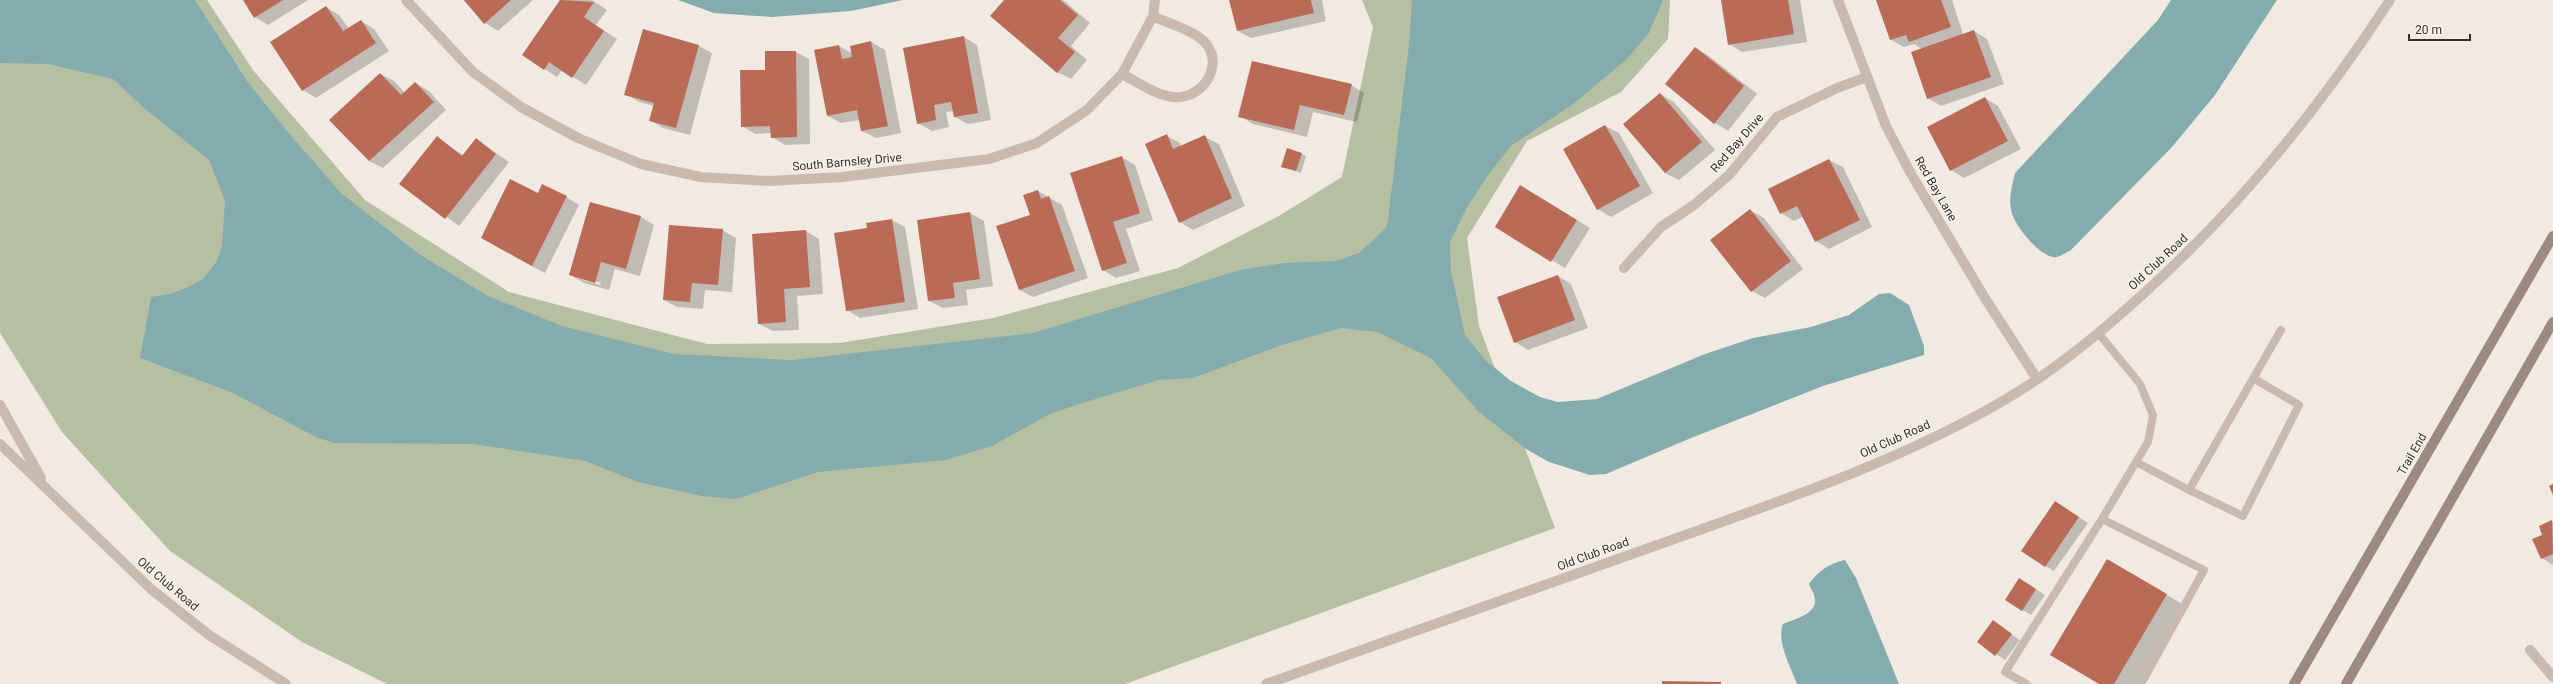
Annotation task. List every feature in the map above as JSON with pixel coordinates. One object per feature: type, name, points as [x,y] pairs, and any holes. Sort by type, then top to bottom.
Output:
[{"type":"street","name":"South Barnsley Drive","points":[[406,0],[473,72],[521,107],[578,138],[641,164],[701,177],[769,180],[842,177],[989,159],[1037,143],[1087,110],[1122,74]]},
{"type":"street","points":[[1153,16],[1200,38],[1210,49],[1213,62],[1210,78],[1201,89],[1182,97],[1162,94],[1122,74],[1153,16],[1155,0]]},
{"type":"street","name":"Red Bay Lane","points":[[1838,0],[1886,126],[1910,172],[1983,295],[2037,379]]},
{"type":"street","name":"Old Club Road","points":[[1266,684],[1804,493],[1962,423],[2003,402],[2099,334],[2182,259],[2239,200],[2344,71],[2390,0]]},
{"type":"street","name":"Red Bay Drive","points":[[1624,268],[1661,227],[1694,205],[1729,175],[1777,117],[1837,88],[1867,77]]},
{"type":"street","name":"Trail End","points":[[2294,684],[2553,236]]},
{"type":"street","points":[[2346,684],[2553,322]]},
{"type":"street","name":"Old Club Road","points":[[0,405],[46,486]]},
{"type":"street","name":"Old Club Road","points":[[0,444],[46,486],[151,589],[209,635],[286,684]]},
{"type":"street","points":[[2530,650],[2553,677]]},
{"type":"lane","points":[[2189,490],[2281,330]]},
{"type":"lane","points":[[2027,684],[2005,672],[2102,519],[2148,442],[2153,415],[2140,384],[2099,334]]},
{"type":"lane","points":[[2136,462],[2243,516],[2299,405],[2253,378]]},
{"type":"lane","points":[[2102,519],[2204,570],[2141,684]]},
{"type":"green space","points":[[0,0],[207,0],[253,70],[365,200],[509,292],[707,344],[840,343],[993,318],[1178,268],[1277,217],[1342,177],[1373,27],[1362,0],[1670,0],[1668,39],[1621,92],[1527,141],[1467,238],[1479,326],[1555,528],[1125,684],[387,684],[302,642],[170,551],[62,432],[0,333]]},
{"type":"water","points":[[0,0],[195,0],[247,81],[287,131],[341,193],[419,254],[488,296],[562,326],[674,354],[792,360],[1033,333],[1240,270],[1284,263],[1336,261],[1359,253],[1387,227],[1409,45],[1412,0],[1663,0],[1649,33],[1627,59],[1573,104],[1511,146],[1488,175],[1466,209],[1450,242],[1451,271],[1465,335],[1485,360],[1511,381],[1540,397],[1558,402],[1597,399],[1705,354],[1753,338],[1811,327],[1849,315],[1879,294],[1890,293],[1909,305],[1924,346],[1924,355],[1823,386],[1691,438],[1606,474],[1590,475],[1549,462],[1526,449],[1479,412],[1431,358],[1377,332],[1341,328],[1285,344],[1193,378],[1159,380],[1079,404],[1050,414],[992,446],[946,460],[818,472],[736,499],[702,496],[638,482],[585,461],[473,444],[334,443],[316,437],[233,393],[140,358],[151,297],[170,294],[203,279],[216,262],[222,246],[225,200],[209,160],[145,109],[113,79],[48,64],[0,63]]},
{"type":"water","points":[[678,0],[903,0],[851,11],[772,17],[714,13]]},
{"type":"water","points":[[2171,0],[2277,0],[2215,95],[2172,147],[2071,250],[2057,257],[2051,257],[2044,254],[2019,228],[2011,211],[2011,189],[2015,173],[2158,20]]},
{"type":"water","points":[[1845,560],[1856,578],[1899,684],[1797,684],[1781,639],[1783,624],[1806,614],[1814,606],[1814,594],[1809,584],[1816,575],[1834,563]]},
{"type":"building","points":[[243,0],[283,0],[254,18]]},
{"type":"building","points":[[464,0],[511,0],[484,24]]},
{"type":"building","points":[[560,0],[594,2],[584,17],[604,31],[572,78],[549,62],[544,70],[522,55]]},
{"type":"building","points":[[1004,0],[1060,0],[1078,15],[1058,38],[1075,52],[1057,73],[990,16]]},
{"type":"building","points":[[1229,0],[1311,0],[1314,13],[1237,31]]},
{"type":"building","points":[[1721,0],[1788,0],[1794,34],[1728,45]]},
{"type":"building","points":[[1876,0],[1941,0],[1951,27],[1909,42],[1906,35],[1890,40]]},
{"type":"building","points":[[326,6],[343,31],[361,20],[376,43],[302,91],[270,42]]},
{"type":"building","points":[[643,29],[699,45],[676,128],[649,121],[654,103],[624,95]]},
{"type":"building","points":[[1974,30],[1991,77],[1927,99],[1911,52]]},
{"type":"building","points":[[964,36],[978,113],[954,117],[951,102],[934,105],[936,120],[917,124],[903,48]]},
{"type":"building","points":[[871,41],[888,126],[861,131],[857,110],[827,116],[814,50],[839,45],[842,59],[852,57],[850,46]]},
{"type":"building","points":[[1695,47],[1744,86],[1714,124],[1665,84]]},
{"type":"building","points":[[765,51],[796,51],[797,137],[771,138],[770,126],[741,127],[740,70],[765,70]]},
{"type":"building","points":[[1252,61],[1352,84],[1344,115],[1300,105],[1294,130],[1238,117]]},
{"type":"building","points":[[380,73],[401,95],[415,82],[434,102],[369,161],[329,120]]},
{"type":"building","points":[[1660,93],[1702,142],[1665,173],[1623,124]]},
{"type":"building","points":[[1985,97],[2008,141],[1950,171],[1927,127]]},
{"type":"building","points":[[1605,125],[1640,186],[1597,210],[1563,149]]},
{"type":"building","points":[[1167,134],[1173,149],[1205,135],[1232,198],[1179,223],[1145,144]]},
{"type":"building","points":[[437,136],[462,156],[476,138],[496,154],[445,219],[399,184]]},
{"type":"building","points":[[1287,148],[1302,153],[1296,171],[1281,167]]},
{"type":"building","points":[[1122,156],[1140,213],[1113,222],[1127,263],[1102,271],[1070,173]]},
{"type":"building","points":[[1829,159],[1860,220],[1815,242],[1797,206],[1780,214],[1768,189]]},
{"type":"building","points":[[510,179],[538,193],[542,184],[567,196],[532,266],[481,238]]},
{"type":"building","points":[[1520,185],[1577,220],[1551,262],[1495,227]]},
{"type":"building","points":[[1038,190],[1041,199],[1049,196],[1075,271],[1019,290],[996,226],[1030,215],[1023,195]]},
{"type":"building","points":[[590,202],[641,216],[626,269],[601,262],[595,283],[569,275]]},
{"type":"building","points":[[1750,209],[1791,261],[1751,292],[1710,240]]},
{"type":"building","points":[[970,212],[980,279],[953,283],[955,298],[928,301],[917,220]]},
{"type":"building","points":[[892,219],[905,302],[846,311],[834,233],[867,228],[866,223]]},
{"type":"building","points":[[669,225],[723,229],[718,285],[692,283],[690,302],[663,300]]},
{"type":"building","points":[[806,230],[810,287],[784,289],[786,322],[758,324],[752,234]]},
{"type":"building","points":[[1558,275],[1575,320],[1514,343],[1497,297]]},
{"type":"building","points":[[2553,484],[2553,495],[2549,486]]},
{"type":"building","points":[[2055,501],[2079,517],[2045,567],[2021,551]]},
{"type":"building","points":[[2552,520],[2553,554],[2541,559],[2532,539],[2542,535],[2539,526]]},
{"type":"building","points":[[2107,559],[2167,594],[2114,684],[2099,684],[2050,655]]},
{"type":"building","points":[[2019,578],[2036,589],[2022,611],[2005,600]]},
{"type":"building","points":[[1993,620],[2012,634],[1995,656],[1977,642]]},
{"type":"building","points":[[1662,681],[1721,682],[1721,684],[1662,684]]}]
